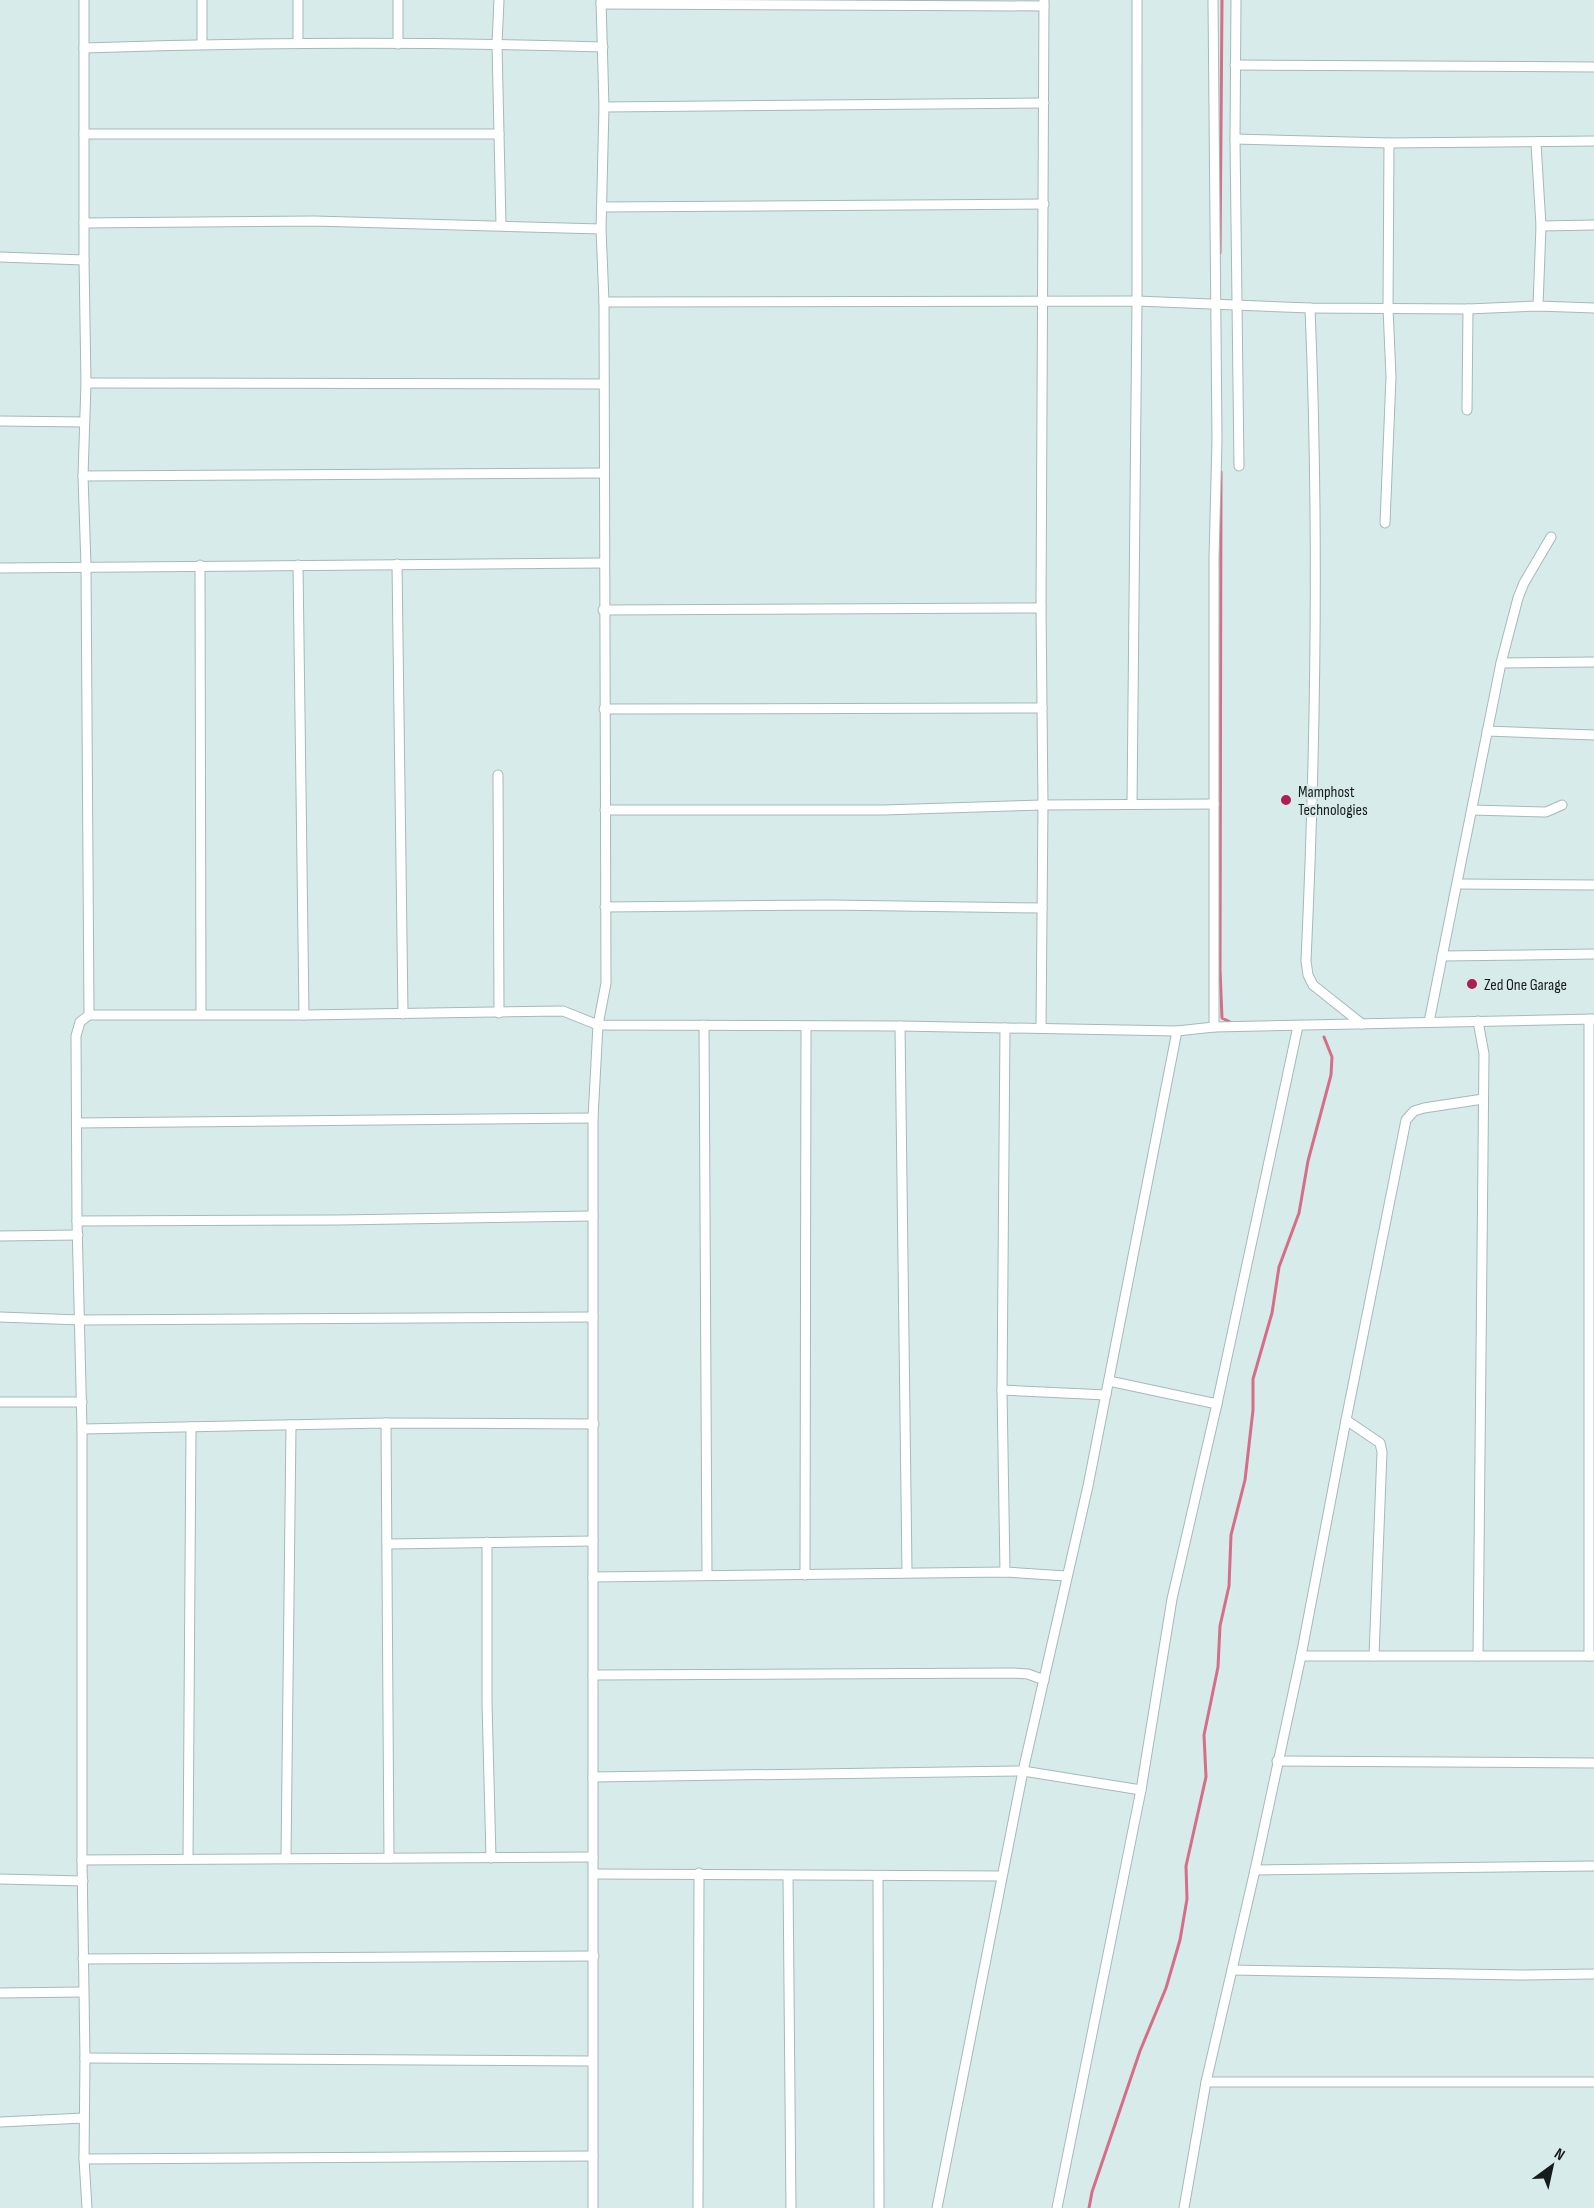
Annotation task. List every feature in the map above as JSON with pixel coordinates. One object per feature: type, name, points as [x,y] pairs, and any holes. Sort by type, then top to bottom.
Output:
[{"type":"street","points":[[84,0],[86,383],[82,476],[86,566],[89,1015]]},
{"type":"street","points":[[202,0],[202,44]]},
{"type":"street","points":[[298,0],[298,43]]},
{"type":"street","points":[[398,44],[399,0]]},
{"type":"street","points":[[499,0],[497,44],[501,225]]},
{"type":"street","points":[[1132,804],[1137,301],[1137,0]]},
{"type":"street","points":[[1212,0],[1216,304],[1214,1027]]},
{"type":"street","points":[[1236,0],[1235,139],[1239,466]]},
{"type":"street","points":[[592,2208],[593,1118],[598,1025],[606,983],[601,229],[604,107],[601,2],[1044,3],[1041,1028]]},
{"type":"street","points":[[84,48],[298,43],[603,47]]},
{"type":"street","points":[[1235,65],[1594,67]]},
{"type":"street","points":[[604,107],[1044,103]]},
{"type":"street","points":[[84,134],[500,134]]},
{"type":"street","points":[[1235,139],[1389,143],[1594,141]]},
{"type":"street","points":[[1385,523],[1391,377],[1388,308],[1389,143]]},
{"type":"street","points":[[1536,143],[1541,226],[1538,306]]},
{"type":"street","points":[[602,207],[1044,204]]},
{"type":"street","points":[[84,223],[314,221],[601,229]]},
{"type":"street","points":[[1541,226],[1594,225]]},
{"type":"street","points":[[0,257],[84,260]]},
{"type":"street","points":[[603,302],[1137,301],[1310,308],[1468,309],[1538,306],[1594,308]]},
{"type":"street","points":[[1310,308],[1316,483],[1312,833],[1306,962],[1308,975],[1313,985],[1362,1024]]},
{"type":"street","points":[[1467,410],[1468,309]]},
{"type":"street","points":[[86,383],[603,384]]},
{"type":"street","points":[[0,421],[84,422]]},
{"type":"street","points":[[82,476],[604,473]]},
{"type":"street","points":[[1429,1022],[1501,663],[1518,598],[1524,583],[1551,537]]},
{"type":"street","points":[[0,568],[604,563]]},
{"type":"street","points":[[397,564],[403,1014]]},
{"type":"street","points":[[298,565],[304,1015]]},
{"type":"street","points":[[200,566],[201,1014]]},
{"type":"street","points":[[603,610],[1041,609]]},
{"type":"street","points":[[1501,663],[1594,663]]},
{"type":"street","points":[[604,710],[1042,708]]},
{"type":"street","points":[[1487,731],[1594,735]]},
{"type":"street","points":[[498,775],[499,1013]]},
{"type":"street","points":[[605,810],[884,810],[1043,805],[1214,804]]},
{"type":"street","points":[[1472,810],[1546,812],[1562,805]]},
{"type":"street","points":[[1458,884],[1594,885]]},
{"type":"street","points":[[605,907],[831,905],[1042,908]]},
{"type":"street","points":[[1442,956],[1594,954]]},
{"type":"street","points":[[87,2208],[84,2159],[82,1429],[77,1221],[76,1036],[80,1022],[89,1015],[304,1015],[563,1011],[598,1025],[900,1026],[1177,1031],[1214,1027],[1592,1019],[1591,1656],[1301,1656]]},
{"type":"street","points":[[1478,1021],[1484,1054],[1478,1656]]},
{"type":"street","points":[[704,1025],[707,1575]]},
{"type":"street","points":[[900,1026],[907,1572]]},
{"type":"street","points":[[1057,2208],[1141,1790],[1172,1599],[1217,1404],[1298,1026]]},
{"type":"street","points":[[805,1575],[806,1027]]},
{"type":"street","points":[[1005,1028],[1002,1390],[1005,1572]]},
{"type":"street","points":[[936,2208],[1023,1771],[1088,1486],[1177,1031]]},
{"type":"street","points":[[1184,2208],[1206,2082],[1301,1656],[1406,1120],[1414,1111],[1424,1108],[1484,1100]]},
{"type":"street","points":[[77,1122],[593,1118]]},
{"type":"street","points":[[77,1221],[593,1216]]},
{"type":"street","points":[[0,1236],[78,1235]]},
{"type":"street","points":[[0,1317],[80,1320],[593,1317]]},
{"type":"street","points":[[1109,1381],[1217,1404]]},
{"type":"street","points":[[1002,1390],[1106,1395]]},
{"type":"street","points":[[0,1402],[81,1402]]},
{"type":"street","points":[[1346,1420],[1380,1443],[1382,1452],[1374,1656]]},
{"type":"street","points":[[82,1429],[386,1423],[594,1424]]},
{"type":"street","points":[[386,1423],[389,1858]]},
{"type":"street","points":[[286,1858],[291,1425]]},
{"type":"street","points":[[188,1859],[190,1427]]},
{"type":"street","points":[[388,1544],[593,1541]]},
{"type":"street","points":[[487,1542],[487,1702],[491,1858]]},
{"type":"street","points":[[593,1577],[907,1572],[1005,1572],[1066,1576]]},
{"type":"street","points":[[593,1675],[1014,1673],[1028,1674],[1044,1680]]},
{"type":"street","points":[[1277,1761],[1594,1763]]},
{"type":"street","points":[[592,1777],[1023,1771],[1141,1790]]},
{"type":"street","points":[[82,1860],[593,1857]]},
{"type":"street","points":[[1255,1870],[1594,1866]]},
{"type":"street","points":[[698,2208],[699,1873]]},
{"type":"street","points":[[594,1874],[1001,1876]]},
{"type":"street","points":[[788,1875],[791,2208]]},
{"type":"street","points":[[878,1876],[879,2208]]},
{"type":"street","points":[[0,1879],[83,1881]]},
{"type":"street","points":[[83,1959],[594,1956]]},
{"type":"street","points":[[1232,1970],[1519,1975],[1594,1974]]},
{"type":"street","points":[[0,1993],[84,1992]]},
{"type":"street","points":[[85,2058],[592,2061]]},
{"type":"street","points":[[1206,2082],[1594,2082]]},
{"type":"street","points":[[0,2122],[84,2118]]},
{"type":"street","points":[[84,2159],[593,2156]]},
{"type":"waterway","points":[[1220,253],[1222,0]]},
{"type":"waterway","points":[[1221,472],[1220,969],[1222,1018],[1232,1023]]},
{"type":"waterway","points":[[1089,2208],[1092,2192],[1140,2051],[1166,1988],[1180,1940],[1187,1899],[1186,1866],[1206,1777],[1204,1735],[1218,1667],[1220,1626],[1229,1586],[1231,1535],[1245,1480],[1253,1410],[1253,1379],[1272,1313],[1279,1267],[1299,1213],[1308,1161],[1331,1075],[1332,1057],[1324,1037]]},
{"type":"place","name":"Mamphost Technologies","points":[[1286,800]]},
{"type":"place","name":"Zed One Garage","points":[[1472,984]]}]
